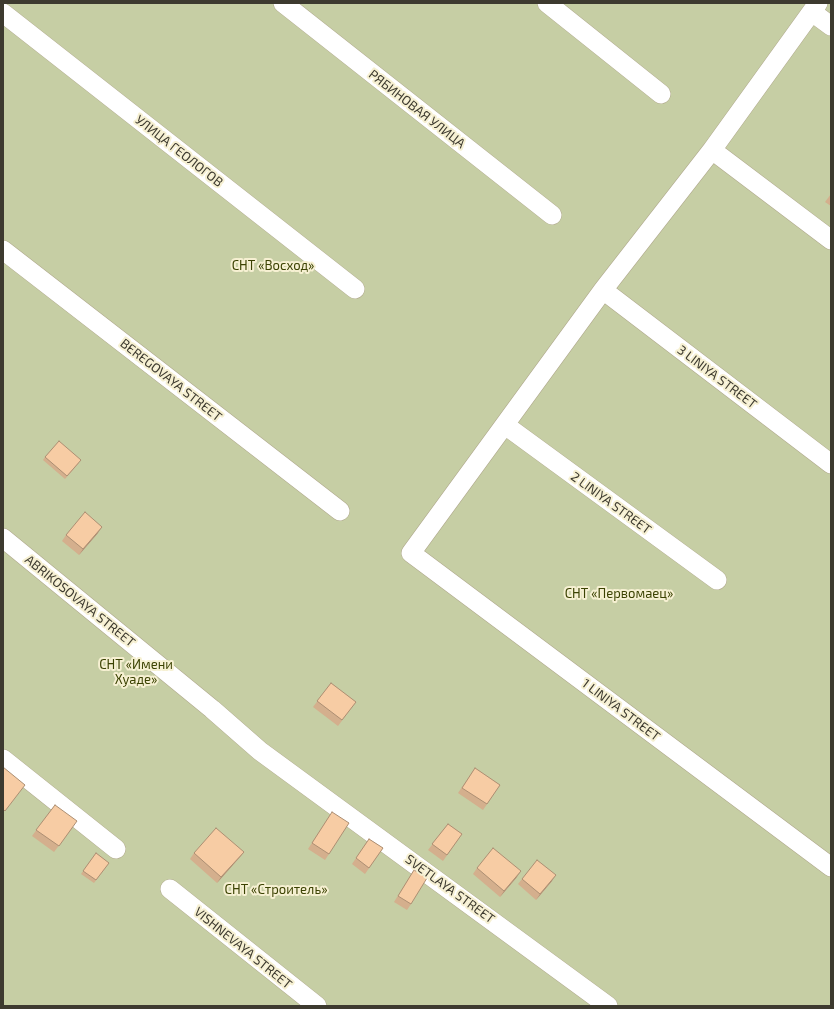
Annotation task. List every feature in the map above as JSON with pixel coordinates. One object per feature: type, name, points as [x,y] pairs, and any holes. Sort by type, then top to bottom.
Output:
[{"type":"street","name":"РЯБИНОВАЯ УЛИЦА","points":[[283,3],[552,215]]},
{"type":"street","points":[[547,3],[661,94]]},
{"type":"street","points":[[505,425],[603,290],[712,150],[815,7],[831,26]]},
{"type":"street","name":"УЛИЦА ГЕОЛОГОВ","points":[[3,13],[356,289]]},
{"type":"street","points":[[712,150],[831,240]]},
{"type":"street","name":"BEREGOVAYA STREET","points":[[3,250],[340,511]]},
{"type":"street","name":"3 LINIYA STREET","points":[[603,290],[831,464]]},
{"type":"street","name":"1 LINIYA STREET","points":[[505,425],[411,553],[831,867]]},
{"type":"street","name":"2 LINIYA STREET","points":[[505,425],[717,580]]},
{"type":"street","name":"ABRIKOSOVAYA STREET","points":[[3,538],[212,709],[260,751],[291,773]]},
{"type":"street","points":[[3,758],[116,850]]},
{"type":"street","name":"SVETLAYA STREET","points":[[291,773],[608,1006]]},
{"type":"street","name":"VISHNEVAYA STREET","points":[[170,889],[317,1006]]},
{"type":"green space","points":[[3,3],[831,3],[831,1006],[3,1006]]},
{"type":"building","points":[[59,441],[81,460],[67,476],[45,457]]},
{"type":"building","points":[[85,512],[102,527],[83,549],[66,535]]},
{"type":"building","points":[[331,683],[356,702],[342,720],[317,701]]},
{"type":"building","points":[[3,767],[25,785],[5,811],[3,809]]},
{"type":"building","points":[[475,768],[500,785],[487,804],[462,788]]},
{"type":"building","points":[[55,805],[77,821],[59,846],[36,830]]},
{"type":"building","points":[[332,812],[349,823],[329,854],[312,843]]},
{"type":"building","points":[[448,824],[462,834],[447,855],[432,844]]},
{"type":"building","points":[[216,828],[244,852],[221,877],[194,853]]},
{"type":"building","points":[[369,839],[383,848],[369,868],[356,858]]},
{"type":"building","points":[[493,848],[521,871],[504,891],[477,868]]},
{"type":"building","points":[[96,853],[109,863],[96,880],[83,871]]},
{"type":"building","points":[[537,860],[556,875],[540,894],[522,879]]},
{"type":"building","points":[[414,870],[427,878],[411,904],[398,896]]},
{"type":"park label","name":"СНТ «Восход»","points":[[273,266]]},
{"type":"park label","name":"СНТ «Первомаец»","points":[[619,594]]},
{"type":"park label","name":"СНТ «Имени Хуаде»","points":[[136,672]]},
{"type":"park label","name":"СНТ «Строитель»","points":[[276,890]]}]
